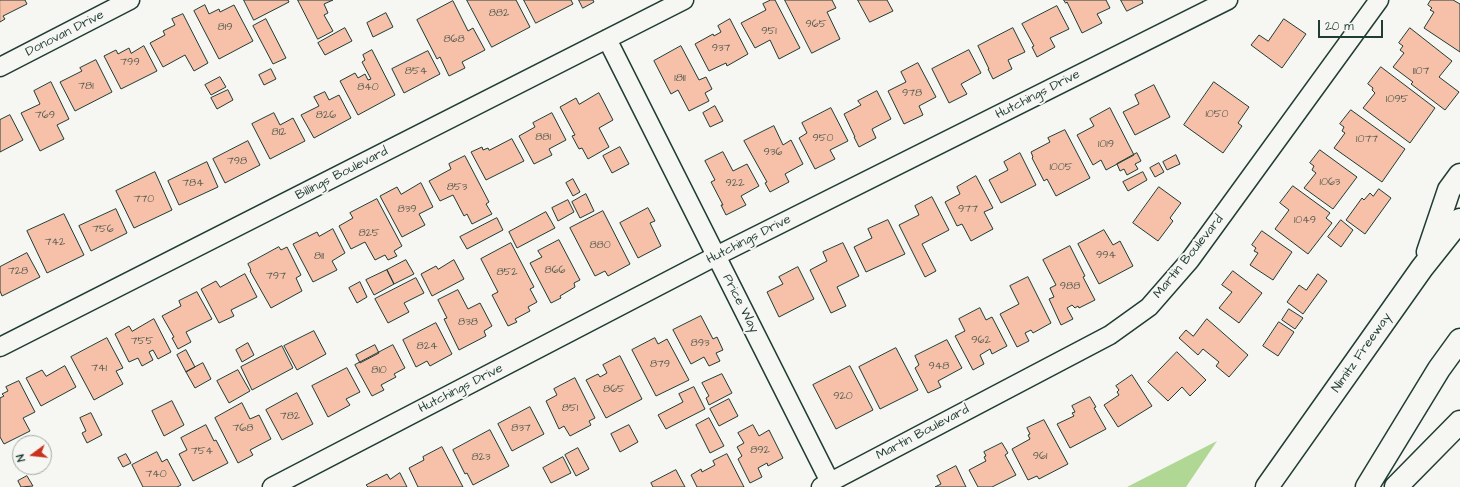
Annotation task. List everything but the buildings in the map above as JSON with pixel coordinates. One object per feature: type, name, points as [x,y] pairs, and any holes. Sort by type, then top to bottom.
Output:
[{"type":"highway","points":[[1422,268],[1449,190],[1460,175]]},
{"type":"highway","name":"Nimitz Freeway","points":[[1267,487],[1422,268],[1460,220]]},
{"type":"highway","points":[[1367,487],[1439,369],[1460,340]]},
{"type":"highway","points":[[1396,487],[1460,422]]},
{"type":"street","name":"Donovan Drive","points":[[0,67],[130,0]]},
{"type":"street","name":"Billings Boulevard","points":[[0,347],[684,0]]},
{"type":"street","name":"Hutchings Drive","points":[[272,487],[716,256],[1228,0]]},
{"type":"street","name":"Martin Boulevard","points":[[825,485],[1110,335],[1149,307],[1190,260],[1379,0]]},
{"type":"street","name":"Price Way","points":[[608,39],[716,256],[825,485]]},
{"type":"green space","points":[[1217,441],[1186,487],[1127,487]]}]
